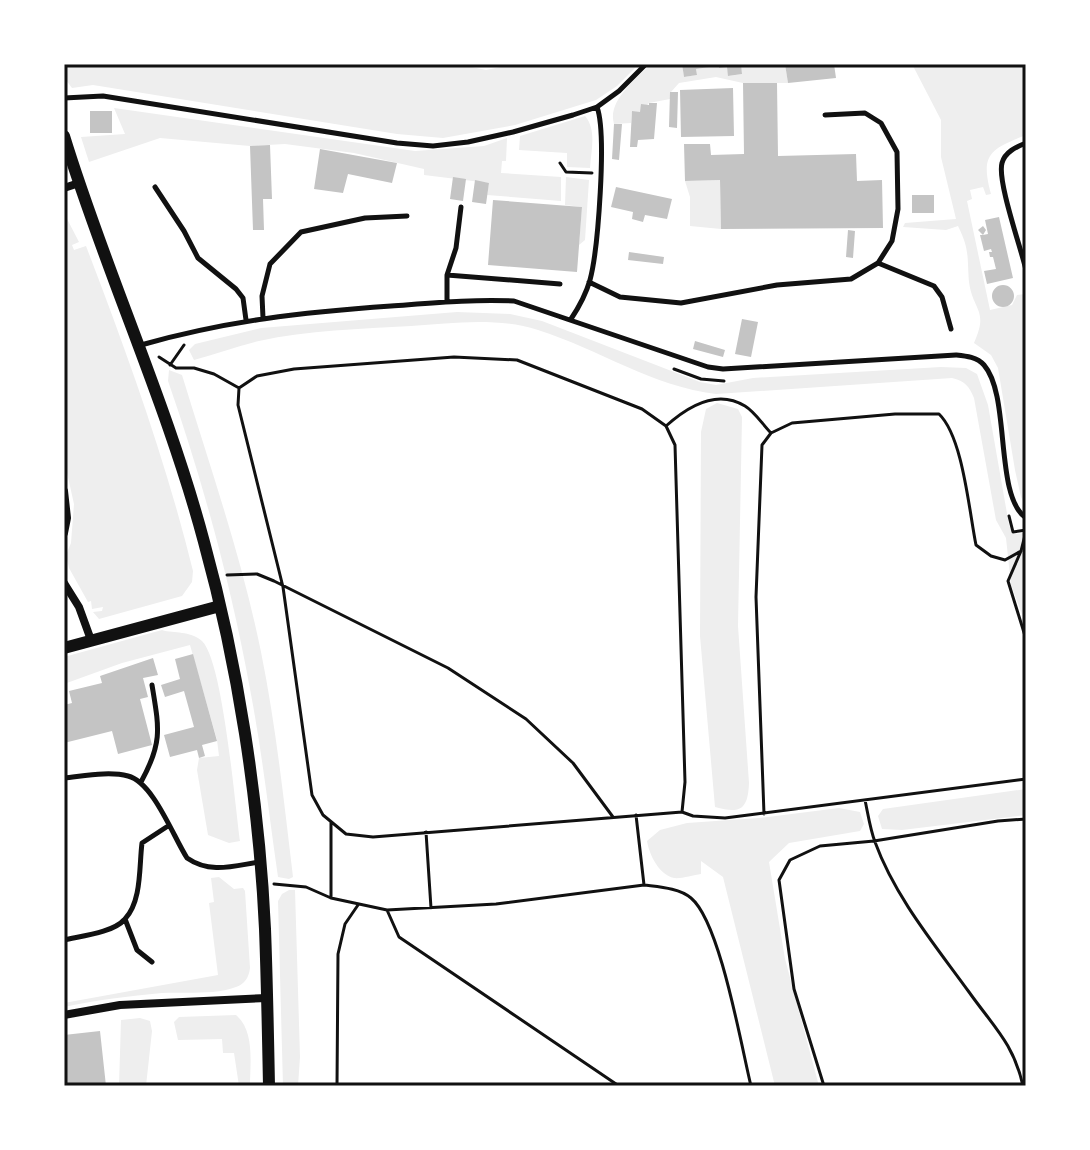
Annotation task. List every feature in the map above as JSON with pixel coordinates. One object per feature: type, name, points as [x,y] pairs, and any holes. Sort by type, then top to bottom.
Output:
[{"type":"street","points":[[64,136],[140,346],[199,525],[220,606],[239,704],[260,862],[269,1086]]},
{"type":"street","points":[[64,188],[79,183]]},
{"type":"street","points":[[64,491],[67,518],[64,533]]},
{"type":"street","points":[[64,583],[82,615],[91,640]]},
{"type":"street","points":[[64,648],[220,606]]},
{"type":"street","points":[[64,1015],[120,1005],[267,998]]},
{"type":"lane","points":[[64,98],[103,96],[397,143],[433,146],[513,132],[597,107],[619,91],[646,64]]},
{"type":"lane","points":[[571,319],[579,309],[589,282],[595,251],[601,124],[597,107]]},
{"type":"lane","points":[[589,282],[620,297],[681,303],[777,285],[851,279],[878,263],[892,241],[898,209],[897,152],[881,123],[865,113],[825,115]]},
{"type":"lane","points":[[1026,143],[1009,152],[1003,160],[1001,171],[1026,270]]},
{"type":"lane","points":[[155,187],[198,258],[243,298],[246,320]]},
{"type":"lane","points":[[447,302],[447,275],[456,248],[461,207]]},
{"type":"lane","points":[[263,318],[262,296],[270,264],[301,232],[365,218],[407,216]]},
{"type":"lane","points":[[878,263],[934,286],[942,297],[951,329]]},
{"type":"lane","points":[[447,275],[560,284]]},
{"type":"lane","points":[[140,346],[203,328],[246,320],[321,310],[483,300],[514,301],[708,367],[723,369],[956,355],[971,357],[983,362],[989,372],[1016,509],[1026,518]]},
{"type":"lane","points":[[141,782],[152,762],[159,739],[152,685]]},
{"type":"lane","points":[[64,778],[128,776],[141,782],[150,792],[187,858],[197,865],[218,868],[260,862]]},
{"type":"lane","points":[[64,940],[116,925],[125,919],[137,889],[142,843],[168,826]]},
{"type":"lane","points":[[64,877],[64,898]]},
{"type":"lane","points":[[125,919],[137,950],[152,962]]},
{"type":"path","points":[[560,163],[566,172],[600,173]]},
{"type":"path","points":[[194,341],[182,347],[170,365],[214,374],[239,388]]},
{"type":"path","points":[[239,388],[257,376],[294,369],[454,357],[517,360],[642,409],[666,426],[675,445],[685,782],[682,812]]},
{"type":"path","points":[[673,368],[701,379],[717,382],[729,380]]},
{"type":"path","points":[[239,388],[238,405],[283,587],[312,795],[323,815],[346,834],[373,837],[682,812],[693,816],[725,818],[1026,779]]},
{"type":"path","points":[[666,426],[686,408],[714,399],[730,400],[746,406],[771,433]]},
{"type":"path","points":[[764,814],[756,597],[762,445],[771,433],[792,423],[895,414],[939,414],[949,423],[958,451],[976,545],[991,556],[1005,560],[1021,551]]},
{"type":"path","points":[[1007,512],[1013,532],[1026,531],[1008,581],[1026,639]]},
{"type":"path","points":[[242,573],[257,574],[448,668],[526,719],[573,763],[613,817]]},
{"type":"path","points":[[865,800],[874,841],[899,892],[989,1021],[1008,1042],[1018,1062],[1023,1086]]},
{"type":"path","points":[[636,815],[644,885]]},
{"type":"path","points":[[824,1086],[794,989],[779,880],[790,860],[820,846],[1026,819]]},
{"type":"path","points":[[331,821],[331,898]]},
{"type":"path","points":[[426,832],[431,908]]},
{"type":"path","points":[[289,884],[306,887],[331,898],[387,910],[496,904],[644,885],[666,887],[690,897],[705,914],[715,937],[751,1086]]},
{"type":"path","points":[[337,1086],[338,954],[345,924],[358,905]]},
{"type":"path","points":[[387,910],[399,937],[619,1086]]},
{"type":"shaded area","points":[[64,64],[457,64],[486,70],[516,64],[639,64],[617,86],[596,100],[515,125],[443,138],[397,134],[93,85],[72,88],[66,80]]},
{"type":"shaded area","points":[[651,64],[682,64],[684,77],[697,75],[696,69],[719,65],[720,68],[727,67],[729,76],[742,74],[741,66],[785,64],[788,83],[743,83],[716,77],[679,83],[671,92],[670,99],[649,103],[640,112],[632,112],[631,123],[614,124],[613,115],[619,99]]},
{"type":"shaded area","points":[[912,64],[1026,64],[1026,135],[1004,144],[991,155],[987,170],[991,194],[986,195],[983,187],[970,190],[972,199],[967,201],[990,310],[1012,305],[1017,295],[1025,294],[1026,507],[1015,470],[998,368],[991,355],[974,343],[980,317],[971,292],[962,234],[958,226],[946,230],[903,227],[905,223],[956,219],[941,157],[941,120]]},
{"type":"shaded area","points":[[114,108],[415,151],[484,146],[507,138],[506,161],[502,161],[501,173],[561,177],[561,201],[487,195],[489,183],[424,175],[424,169],[354,153],[285,144],[250,146],[160,138],[89,162],[81,137],[125,134]]},
{"type":"shaded area","points":[[585,116],[592,134],[590,168],[567,167],[567,153],[519,150],[520,136]]},
{"type":"shaded area","points":[[566,177],[589,180],[585,240],[579,245],[582,207],[565,205]]},
{"type":"shaded area","points":[[720,180],[721,229],[690,226],[690,197],[685,181]]},
{"type":"shaded area","points":[[64,213],[79,242],[72,245],[74,250],[86,246],[116,326],[158,448],[193,571],[192,582],[182,596],[99,619],[93,612],[102,611],[103,607],[92,609],[91,601],[88,602],[69,568],[66,555],[71,543],[74,504],[64,459]]},
{"type":"shaded area","points":[[457,312],[510,314],[542,321],[700,382],[716,385],[753,378],[941,367],[966,368],[977,374],[988,405],[1009,525],[1013,534],[1026,533],[1026,625],[1011,585],[1006,538],[996,520],[974,398],[966,385],[956,379],[716,394],[670,384],[538,330],[491,322],[296,334],[194,360],[189,350],[195,344],[261,328]]},
{"type":"shaded area","points":[[169,370],[182,375],[245,582],[266,680],[279,764],[293,877],[289,879],[278,877],[258,736],[234,611],[204,495],[168,381]]},
{"type":"shaded area","points":[[717,403],[738,409],[742,417],[738,626],[749,783],[747,799],[736,810],[715,807],[700,636],[701,432],[706,409]]},
{"type":"shaded area","points":[[162,630],[197,638],[209,654],[222,704],[240,841],[229,843],[208,835],[197,770],[199,758],[219,756],[190,645],[122,663],[64,684],[64,657]]},
{"type":"shaded area","points":[[1026,789],[1026,815],[902,830],[882,829],[878,816],[883,809]]},
{"type":"shaded area","points":[[839,808],[860,812],[864,824],[860,831],[789,843],[769,862],[785,959],[819,1086],[775,1086],[723,877],[701,861],[701,874],[677,878],[669,876],[656,863],[647,841],[660,830],[687,823]]},
{"type":"shaded area","points":[[219,877],[234,889],[243,888],[245,891],[250,968],[242,984],[219,991],[150,994],[64,1007],[64,1003],[218,975],[209,903],[214,902],[211,878]]},
{"type":"shaded area","points":[[289,890],[295,890],[300,1057],[298,1086],[283,1086],[278,901]]},
{"type":"shaded area","points":[[236,1015],[249,1038],[250,1086],[239,1086],[234,1053],[223,1053],[222,1039],[178,1040],[174,1022],[179,1017]]},
{"type":"shaded area","points":[[140,1018],[150,1021],[152,1031],[146,1086],[119,1086],[121,1020]]},
{"type":"building","points":[[682,64],[715,66],[696,69],[697,75],[684,77]]},
{"type":"building","points":[[719,64],[741,64],[742,74],[728,76],[727,67],[719,68]]},
{"type":"building","points":[[785,64],[834,64],[836,78],[788,83]]},
{"type":"building","points":[[743,83],[777,83],[778,156],[856,154],[857,181],[882,180],[883,228],[721,229],[720,180],[685,181],[684,144],[710,144],[711,155],[744,154]]},
{"type":"building","points":[[733,88],[734,136],[681,137],[680,90]]},
{"type":"building","points":[[670,92],[678,92],[677,128],[669,127]]},
{"type":"building","points":[[657,103],[654,139],[638,140],[637,147],[630,147],[632,111],[640,112],[641,104]]},
{"type":"building","points":[[90,111],[112,111],[112,133],[90,133]]},
{"type":"building","points":[[614,124],[622,124],[619,160],[612,159]]},
{"type":"building","points":[[270,145],[272,199],[263,199],[264,230],[253,230],[250,146]]},
{"type":"building","points":[[320,149],[397,163],[392,183],[348,174],[343,193],[314,189]]},
{"type":"building","points":[[453,177],[466,179],[463,201],[450,199]]},
{"type":"building","points":[[475,180],[489,183],[486,204],[472,202]]},
{"type":"building","points":[[616,187],[672,199],[667,219],[645,215],[643,222],[632,219],[633,212],[611,207]]},
{"type":"building","points":[[912,195],[934,195],[934,213],[912,213]]},
{"type":"building","points":[[493,200],[582,207],[577,272],[488,265]]},
{"type":"building","points":[[999,217],[1013,278],[987,284],[984,271],[996,269],[993,257],[990,257],[991,249],[984,251],[980,235],[988,234],[985,220]]},
{"type":"building","points":[[848,230],[855,231],[853,258],[846,257]]},
{"type":"building","points":[[629,252],[664,257],[663,264],[628,260]]},
{"type":"building","points":[[1003,285],[1011,288],[1014,296],[1011,304],[1003,307],[995,304],[992,296],[995,288]]},
{"type":"building","points":[[742,319],[758,322],[751,357],[735,354]]},
{"type":"building","points":[[695,341],[725,350],[723,357],[693,349]]},
{"type":"building","points":[[193,654],[217,741],[202,745],[205,756],[199,758],[197,750],[170,757],[164,735],[194,727],[184,691],[165,697],[161,685],[180,679],[175,659]]},
{"type":"building","points":[[153,658],[158,675],[143,678],[148,697],[140,699],[152,745],[118,754],[112,731],[64,743],[64,705],[72,703],[69,691],[102,683],[100,676]]},
{"type":"building","points":[[100,1031],[106,1086],[64,1086],[64,1035]]}]
